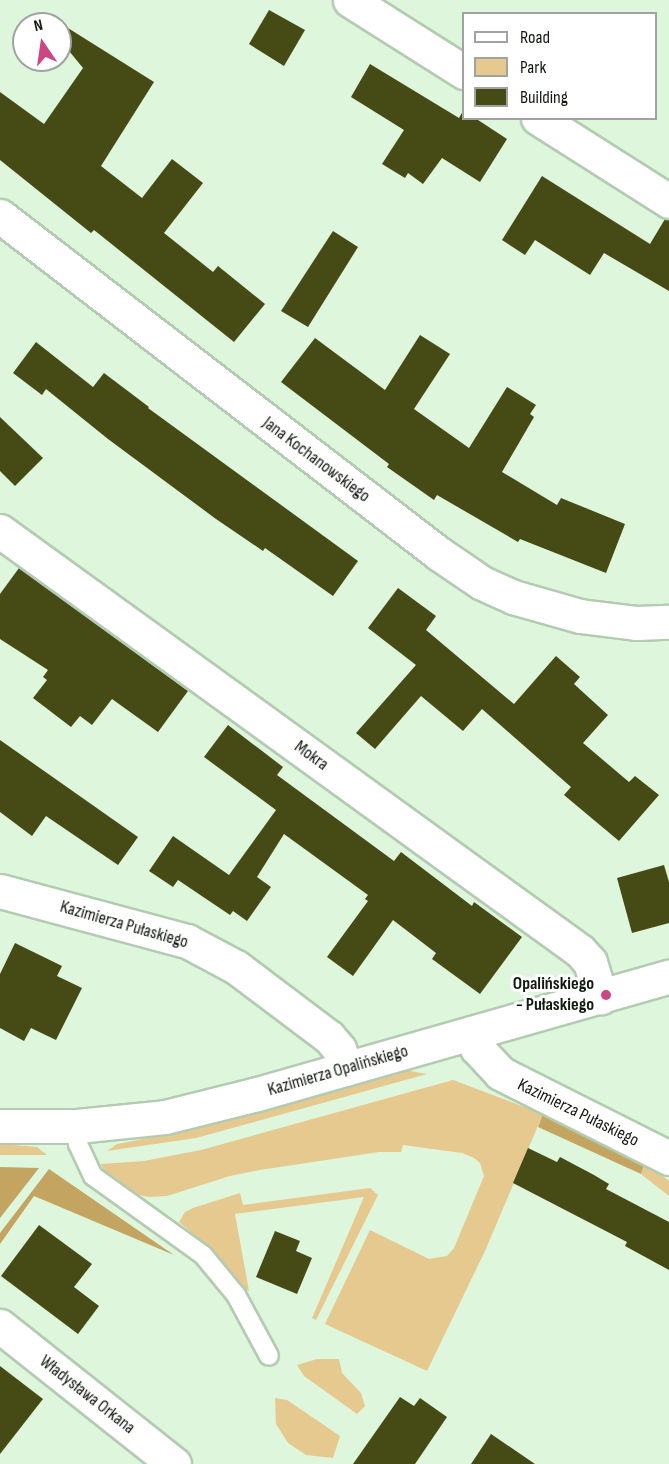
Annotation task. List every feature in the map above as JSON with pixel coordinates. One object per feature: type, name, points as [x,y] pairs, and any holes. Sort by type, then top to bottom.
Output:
[{"type":"street","points":[[350,0],[462,71]]},
{"type":"street","points":[[541,120],[669,201]]},
{"type":"street","name":"Jana Kochanowskiego","points":[[0,216],[420,540],[482,583],[513,597],[580,616],[636,623],[669,622]]},
{"type":"street","name":"Mokra","points":[[0,531],[580,951],[590,963],[601,997]]},
{"type":"street","name":"Kazimierza Pułaskiego","points":[[0,891],[187,941],[236,967],[329,1037],[339,1049],[346,1069]]},
{"type":"street","name":"Kazimierza Opalińskiego","points":[[0,1126],[77,1126],[165,1117],[346,1069],[669,977]]},
{"type":"street","name":"Kazimierza Pułaskiego","points":[[472,1033],[477,1048],[487,1062],[507,1078],[669,1158]]},
{"type":"street","name":"Władysława Orkana","points":[[0,1326],[174,1464]]},
{"type":"lane","points":[[77,1126],[78,1144],[93,1176],[202,1255],[236,1295],[269,1356]]},
{"type":"green space","points":[[405,1070],[427,1074],[196,1138],[107,1151],[117,1144],[203,1127]]},
{"type":"green space","points":[[453,1080],[543,1114],[485,1251],[427,1371],[325,1324],[370,1230],[429,1259],[447,1256],[454,1248],[484,1176],[480,1163],[474,1158],[462,1153],[403,1145],[401,1152],[379,1152],[260,1170],[230,1176],[167,1196],[149,1197],[139,1195],[104,1171],[101,1164],[144,1161],[201,1150]]},
{"type":"green space","points":[[0,1144],[37,1147],[47,1155],[0,1155]]},
{"type":"green space","points":[[645,1162],[669,1181],[669,1196],[641,1174]]},
{"type":"green space","points":[[370,1188],[378,1195],[316,1320],[312,1318],[364,1197],[235,1214],[249,1291],[241,1287],[209,1247],[179,1222],[185,1212],[193,1208],[240,1193],[243,1205]]},
{"type":"green space","points":[[317,1359],[339,1359],[342,1373],[361,1393],[365,1406],[357,1414],[304,1376],[297,1365]]},
{"type":"green space","points":[[275,1398],[287,1400],[340,1436],[333,1458],[306,1455],[288,1443],[276,1424]]},
{"type":"shaded area","points":[[543,1114],[645,1162],[641,1174],[538,1127]]},
{"type":"shaded area","points":[[0,1167],[39,1168],[0,1218]]},
{"type":"shaded area","points":[[49,1169],[174,1255],[34,1196],[0,1244],[0,1233]]},
{"type":"building","points":[[269,10],[305,30],[284,66],[249,44]]},
{"type":"building","points":[[72,31],[154,82],[101,166],[142,198],[172,159],[203,183],[164,233],[213,272],[218,266],[265,304],[234,342],[94,230],[91,233],[0,160],[0,92],[44,124],[83,68],[72,55]]},
{"type":"building","points":[[370,64],[459,118],[462,113],[462,120],[478,120],[507,139],[480,182],[442,158],[423,184],[408,173],[405,178],[382,164],[404,130],[351,97]]},
{"type":"building","points":[[542,176],[650,244],[665,219],[669,220],[669,291],[604,253],[590,275],[535,240],[525,255],[502,240]]},
{"type":"building","points":[[333,231],[358,247],[308,327],[281,311]]},
{"type":"building","points":[[420,335],[450,354],[414,409],[469,448],[507,387],[536,405],[530,414],[534,417],[502,472],[557,505],[561,498],[625,524],[606,573],[520,539],[518,542],[437,495],[434,500],[387,467],[389,464],[281,382],[315,338],[385,390]]},
{"type":"building","points":[[36,342],[93,387],[104,373],[148,408],[358,561],[333,596],[265,548],[263,551],[216,519],[108,439],[46,389],[42,395],[13,373]]},
{"type":"building","points":[[0,417],[43,458],[15,486],[0,471]]},
{"type":"building","points":[[19,568],[188,691],[158,732],[112,699],[92,725],[80,716],[71,727],[33,698],[47,680],[43,677],[48,670],[0,639],[0,594]]},
{"type":"building","points":[[398,588],[436,616],[426,630],[514,704],[556,656],[580,677],[574,684],[608,715],[583,743],[629,782],[635,776],[659,795],[619,841],[564,795],[571,787],[482,709],[463,731],[421,696],[375,749],[356,733],[416,665],[368,628]]},
{"type":"building","points":[[228,725],[283,767],[277,775],[394,861],[401,852],[472,906],[474,902],[522,937],[480,994],[432,959],[436,953],[393,920],[353,976],[327,957],[368,901],[365,899],[368,895],[284,834],[257,877],[271,887],[247,921],[233,911],[230,915],[178,880],[173,887],[149,871],[173,836],[229,875],[276,810],[204,757]]},
{"type":"building","points":[[0,740],[138,837],[118,865],[46,816],[32,836],[0,812]]},
{"type":"building","points":[[664,865],[669,882],[669,923],[632,933],[617,878]]},
{"type":"building","points":[[15,943],[62,966],[57,976],[82,988],[56,1040],[31,1028],[24,1041],[0,1028],[0,974]]},
{"type":"building","points":[[528,1148],[557,1162],[560,1157],[609,1184],[606,1189],[669,1222],[669,1270],[625,1246],[627,1242],[513,1183]]},
{"type":"building","points":[[39,1225],[92,1264],[74,1287],[99,1306],[78,1334],[1,1276]]},
{"type":"building","points":[[275,1231],[300,1241],[296,1251],[312,1258],[297,1294],[256,1277]]},
{"type":"building","points":[[0,1366],[43,1399],[0,1454]]},
{"type":"building","points":[[400,1397],[414,1406],[420,1398],[447,1417],[415,1464],[353,1464]]},
{"type":"building","points":[[491,1434],[535,1464],[471,1464]]},
{"type":"place","name":"Opalińskiego - Pułaskiego","points":[[606,995]]}]
